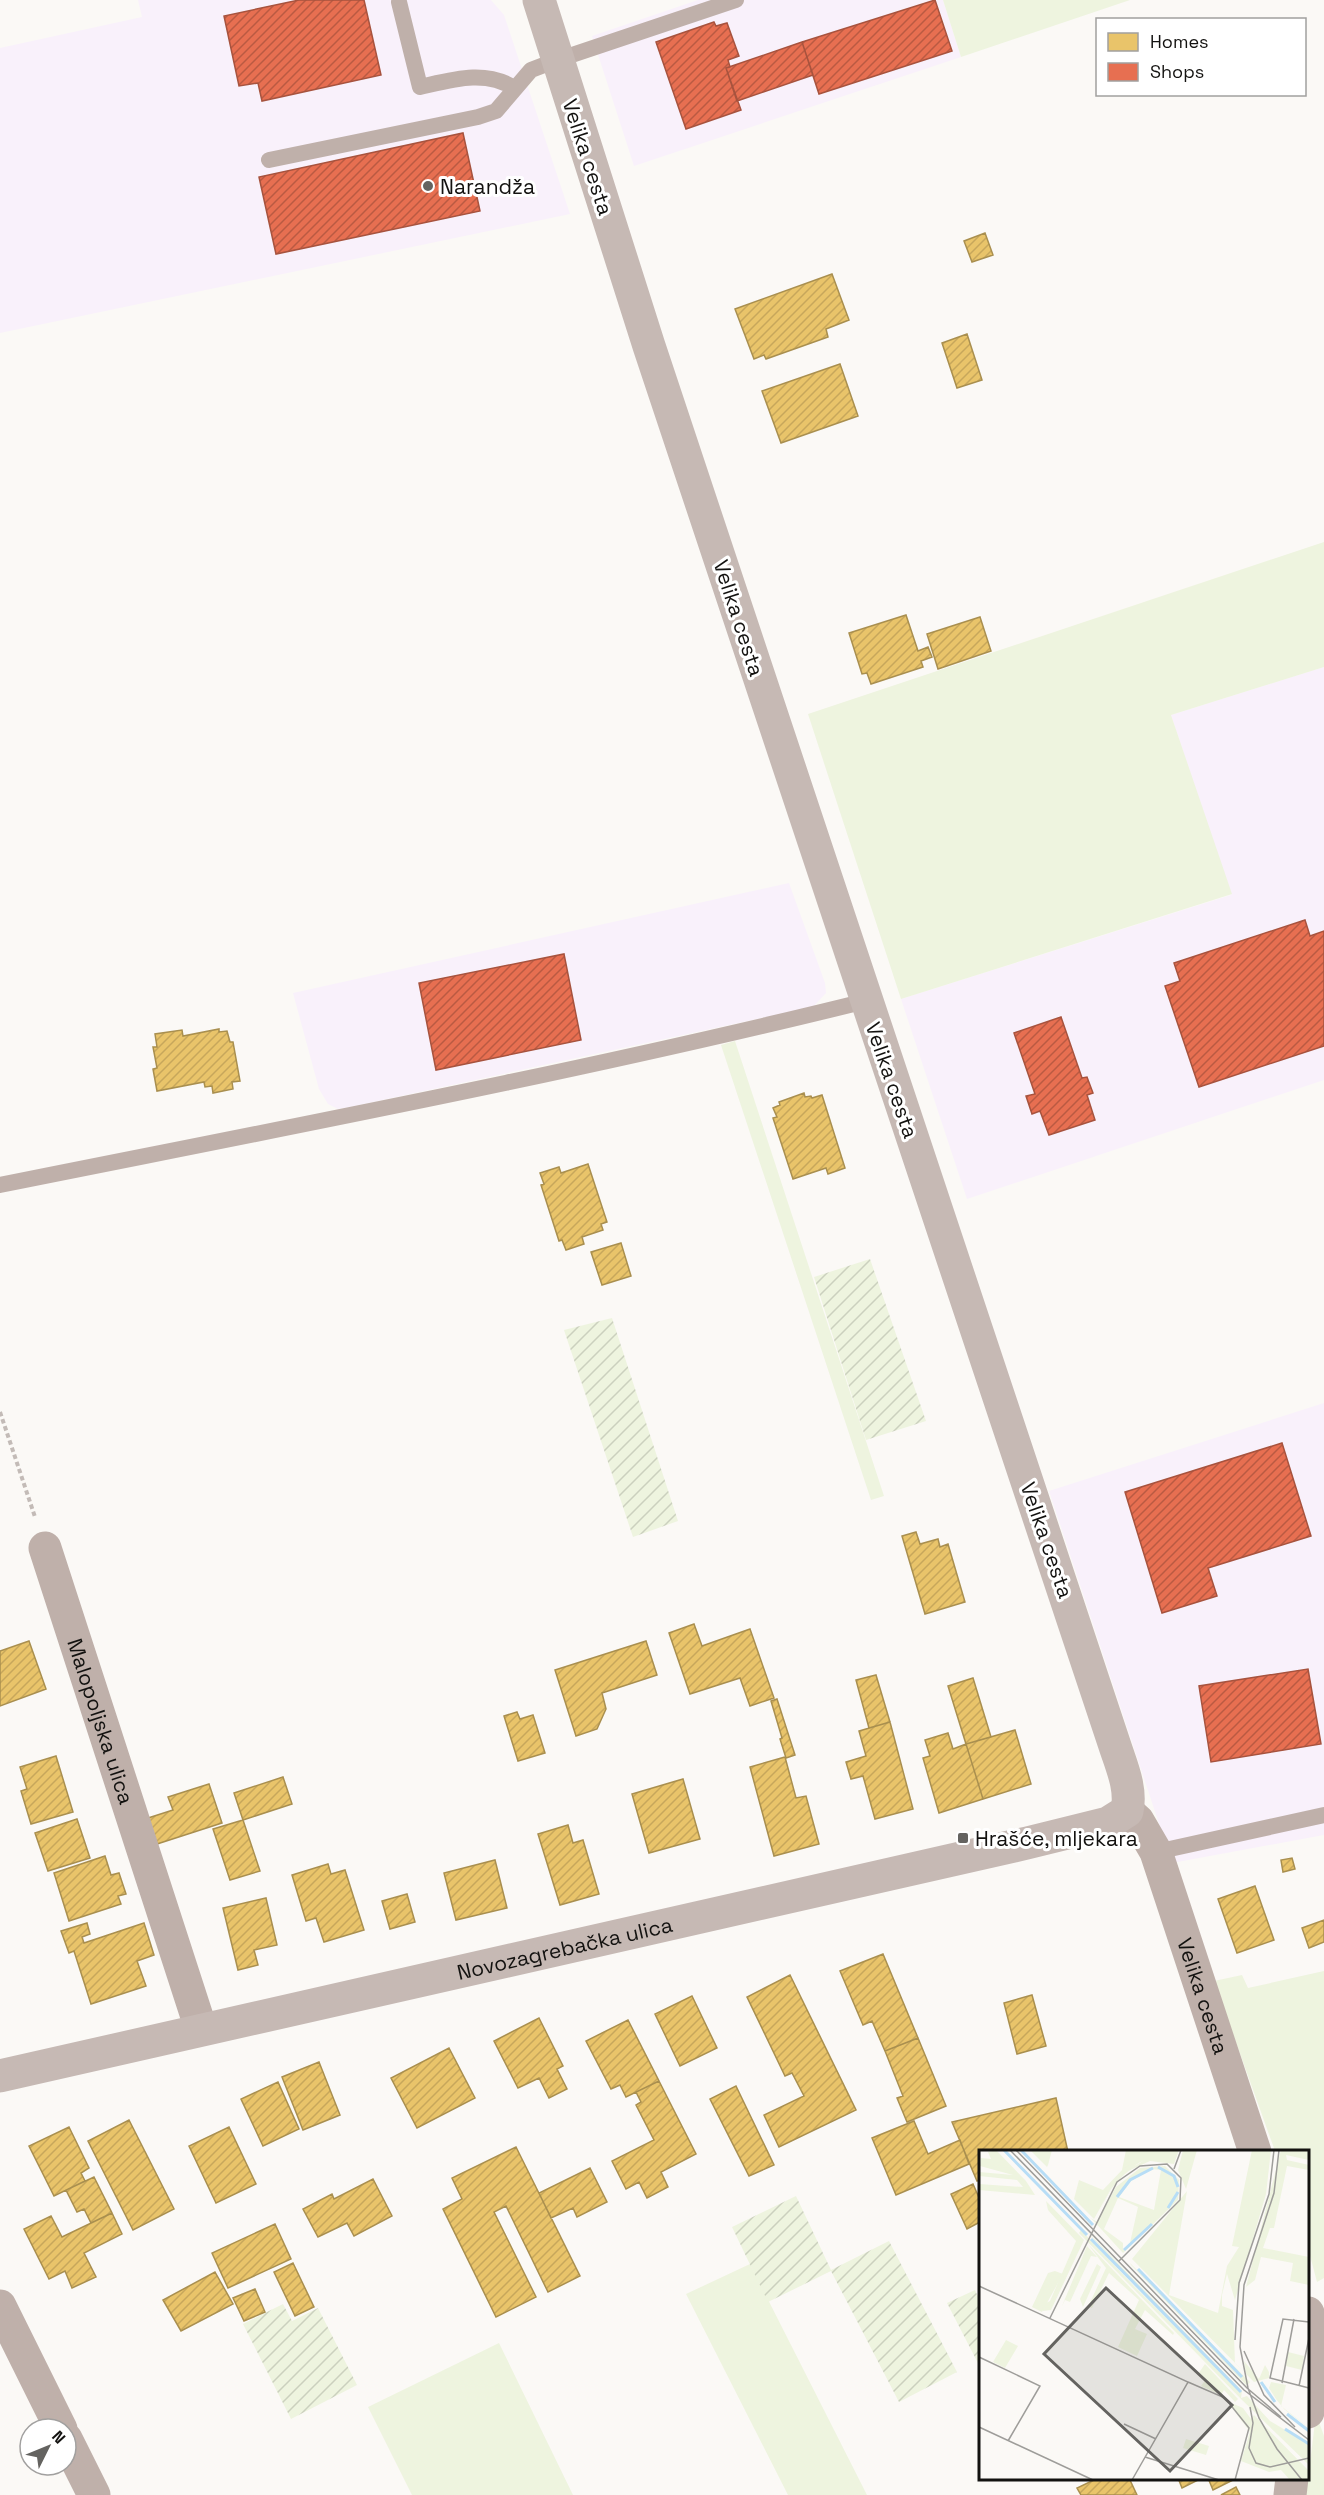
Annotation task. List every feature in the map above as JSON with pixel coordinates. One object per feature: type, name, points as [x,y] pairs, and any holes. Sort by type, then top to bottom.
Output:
[{"type":"main road","name":"Velika cesta","points":[[538,0],[649,346],[1128,1786],[1130,1800],[1127,1811]]},
{"type":"main road","name":"Novozagrebačka ulica","points":[[0,2076],[1028,1843],[1108,1823],[1127,1811]]},
{"type":"street","name":"Malopoljska ulica","points":[[45,1548],[201,2029]]},
{"type":"street","name":"Velika cesta","points":[[1127,1811],[1138,1821],[1156,1852],[1254,2150]]},
{"type":"street","points":[[0,2307],[55,2417]]},
{"type":"street","points":[[1309,2317],[1316,2344],[1320,2377],[1309,2409]]},
{"type":"street","points":[[78,2463],[94,2495]]},
{"type":"street","points":[[1290,2495],[1292,2480]]},
{"type":"lane","points":[[269,160],[478,117],[496,111],[531,70],[736,0]]},
{"type":"lane","points":[[399,2],[420,87],[480,76],[504,82],[514,88]]},
{"type":"lane","points":[[0,1185],[339,1118],[744,1032],[866,1002]]},
{"type":"lane","points":[[1156,1852],[1324,1815]]},
{"type":"path","points":[[0,1412],[45,1548]]},
{"type":"shaded area","points":[[138,0],[491,0],[504,15],[570,214],[0,333],[0,48],[142,17]]},
{"type":"shaded area","points":[[698,0],[943,0],[961,57],[634,166],[592,36]]},
{"type":"shaded area","points":[[1324,667],[1324,1080],[967,1199],[901,999],[1231,895],[1171,715]]},
{"type":"shaded area","points":[[789,883],[825,983],[826,993],[813,1007],[338,1109],[328,1104],[319,1089],[293,993]]},
{"type":"shaded area","points":[[1324,1403],[1324,1835],[1172,1863],[1049,1491]]},
{"type":"green space","points":[[943,0],[1130,0],[961,57]]},
{"type":"green space","points":[[1324,542],[1324,667],[1171,715],[1232,894],[901,999],[808,714]]},
{"type":"green space","points":[[735,1041],[884,1496],[871,1500],[721,1045]]},
{"type":"green space","points":[[870,1259],[926,1421],[866,1440],[814,1277]]},
{"type":"green space","points":[[612,1318],[678,1521],[633,1537],[564,1330]]},
{"type":"green space","points":[[1324,1971],[1324,2278],[1317,2282],[1309,2252],[1309,2150],[1275,2150],[1214,1981],[1242,1975],[1248,1988]]},
{"type":"green space","points":[[796,2196],[831,2270],[889,2241],[957,2372],[899,2402],[831,2271],[768,2302],[732,2227]]},
{"type":"green space","points":[[750,2264],[867,2495],[788,2495],[686,2294]]},
{"type":"green space","points":[[975,2290],[979,2299],[979,2365],[947,2303]]},
{"type":"green space","points":[[283,2304],[292,2321],[318,2308],[357,2385],[291,2419],[243,2324]]},
{"type":"green space","points":[[499,2343],[573,2495],[412,2495],[368,2407]]},
{"type":"green space","points":[[1316,2414],[1324,2436],[1324,2495],[1306,2495]]},
{"type":"building: Homes","points":[[985,233],[993,255],[972,262],[964,241]]},
{"type":"building: Homes","points":[[832,274],[849,320],[826,329],[828,337],[766,359],[764,355],[754,359],[735,309]]},
{"type":"building: Homes","points":[[967,334],[982,380],[957,388],[942,343]]},
{"type":"building: Homes","points":[[840,364],[858,416],[781,443],[762,391]]},
{"type":"building: Homes","points":[[906,615],[918,651],[928,647],[932,657],[921,661],[923,667],[871,684],[867,673],[862,674],[849,633]]},
{"type":"building: Homes","points":[[980,617],[991,651],[938,669],[927,634]]},
{"type":"building: Homes","points":[[219,1029],[219,1032],[227,1031],[230,1042],[233,1042],[240,1081],[232,1082],[233,1089],[213,1093],[212,1086],[205,1087],[204,1082],[157,1091],[153,1069],[157,1068],[153,1047],[157,1047],[155,1034],[182,1030],[183,1036]]},
{"type":"building: Homes","points":[[804,1093],[805,1097],[811,1096],[812,1098],[822,1095],[845,1168],[828,1174],[826,1168],[793,1179],[773,1118],[777,1117],[773,1108],[780,1105],[779,1102]]},
{"type":"building: Homes","points":[[588,1164],[607,1222],[601,1224],[603,1230],[582,1237],[584,1244],[566,1250],[562,1240],[559,1241],[541,1185],[544,1184],[540,1173],[559,1167],[561,1173]]},
{"type":"building: Homes","points":[[621,1243],[631,1276],[602,1285],[591,1252]]},
{"type":"building: Homes","points":[[916,1532],[920,1544],[938,1539],[940,1547],[948,1544],[965,1602],[925,1614],[902,1536]]},
{"type":"building: Homes","points":[[694,1624],[702,1646],[750,1629],[774,1698],[750,1706],[740,1678],[690,1694],[669,1633]]},
{"type":"building: Homes","points":[[29,1641],[46,1689],[0,1706],[0,1651]]},
{"type":"building: Homes","points":[[646,1641],[657,1675],[602,1693],[606,1709],[597,1729],[576,1736],[555,1670]]},
{"type":"building: Homes","points":[[876,1675],[890,1722],[869,1728],[856,1680]]},
{"type":"building: Homes","points":[[973,1678],[991,1737],[966,1744],[948,1686]]},
{"type":"building: Homes","points":[[777,1699],[795,1755],[786,1758],[771,1701]]},
{"type":"building: Homes","points":[[517,1712],[520,1719],[533,1715],[545,1753],[518,1761],[504,1716]]},
{"type":"building: Homes","points":[[890,1722],[913,1809],[875,1819],[863,1776],[851,1779],[846,1762],[866,1756],[859,1731]]},
{"type":"building: Homes","points":[[1015,1730],[1031,1784],[983,1799],[966,1744]]},
{"type":"building: Homes","points":[[948,1733],[953,1749],[966,1744],[983,1799],[939,1813],[923,1758],[930,1756],[925,1740]]},
{"type":"building: Homes","points":[[56,1756],[73,1812],[31,1824],[21,1791],[27,1789],[20,1767]]},
{"type":"building: Homes","points":[[785,1757],[796,1798],[806,1796],[819,1844],[774,1856],[750,1767]]},
{"type":"building: Homes","points":[[283,1777],[292,1804],[243,1820],[234,1793]]},
{"type":"building: Homes","points":[[683,1779],[700,1839],[649,1853],[632,1794]]},
{"type":"building: Homes","points":[[209,1784],[222,1823],[157,1844],[148,1818],[173,1810],[168,1797]]},
{"type":"building: Homes","points":[[77,1819],[90,1858],[48,1871],[35,1833]]},
{"type":"building: Homes","points":[[243,1820],[260,1871],[230,1880],[213,1829]]},
{"type":"building: Homes","points":[[568,1825],[573,1843],[583,1840],[599,1894],[560,1905],[538,1834]]},
{"type":"building: Homes","points":[[105,1856],[111,1875],[119,1873],[126,1894],[118,1896],[121,1904],[69,1921],[54,1873]]},
{"type":"building: Homes","points":[[1292,1858],[1295,1869],[1283,1872],[1281,1860]]},
{"type":"building: Homes","points":[[495,1860],[507,1908],[456,1920],[444,1873]]},
{"type":"building: Homes","points":[[328,1864],[331,1874],[345,1870],[364,1930],[324,1942],[316,1918],[306,1921],[292,1875]]},
{"type":"building: Homes","points":[[1255,1886],[1274,1940],[1237,1953],[1218,1899]]},
{"type":"building: Homes","points":[[407,1894],[415,1922],[390,1929],[382,1901]]},
{"type":"building: Homes","points":[[266,1898],[277,1945],[254,1950],[258,1965],[238,1970],[223,1908]]},
{"type":"building: Homes","points":[[1324,1920],[1324,1942],[1309,1948],[1302,1928]]},
{"type":"building: Homes","points":[[87,1923],[90,1934],[82,1937],[84,1943],[144,1923],[154,1955],[137,1961],[146,1986],[91,2004],[74,1951],[69,1953],[61,1931]]},
{"type":"building: Homes","points":[[883,1954],[918,2038],[885,2051],[872,2021],[863,2025],[840,1971]]},
{"type":"building: Homes","points":[[790,1975],[856,2110],[779,2147],[764,2115],[804,2096],[792,2073],[785,2076],[747,1997]]},
{"type":"building: Homes","points":[[1032,1995],[1046,2046],[1017,2054],[1004,2003]]},
{"type":"building: Homes","points":[[692,1996],[717,2048],[680,2066],[655,2014]]},
{"type":"building: Homes","points":[[539,2018],[563,2066],[557,2069],[567,2089],[549,2098],[539,2078],[518,2088],[494,2041]]},
{"type":"building: Homes","points":[[628,2020],[659,2081],[626,2097],[620,2085],[611,2089],[586,2041]]},
{"type":"building: Homes","points":[[918,2038],[946,2106],[907,2122],[897,2098],[903,2096],[885,2051]]},
{"type":"building: Homes","points":[[449,2048],[475,2098],[417,2128],[391,2078]]},
{"type":"building: Homes","points":[[319,2062],[340,2115],[303,2130],[282,2077]]},
{"type":"building: Homes","points":[[659,2081],[696,2154],[661,2172],[668,2187],[647,2198],[639,2182],[626,2189],[612,2161],[654,2140],[636,2105],[641,2102],[636,2092]]},
{"type":"building: Homes","points":[[278,2082],[299,2129],[263,2146],[241,2099]]},
{"type":"building: Homes","points":[[736,2086],[774,2165],[749,2176],[710,2099]]},
{"type":"building: Homes","points":[[1056,2098],[1068,2150],[979,2150],[979,2180],[977,2181],[952,2122]]},
{"type":"building: Homes","points":[[129,2120],[174,2209],[133,2230],[88,2141]]},
{"type":"building: Homes","points":[[914,2121],[928,2154],[960,2140],[969,2164],[896,2195],[872,2138]]},
{"type":"building: Homes","points":[[69,2127],[89,2168],[81,2173],[85,2181],[54,2196],[29,2146]]},
{"type":"building: Homes","points":[[229,2127],[256,2184],[216,2203],[189,2146]]},
{"type":"building: Homes","points":[[516,2147],[580,2276],[548,2292],[506,2206],[494,2212],[536,2297],[496,2317],[443,2209],[462,2199],[452,2178]]},
{"type":"building: Homes","points":[[590,2168],[607,2202],[577,2217],[573,2208],[551,2218],[539,2193]]},
{"type":"building: Homes","points":[[94,2177],[112,2213],[91,2223],[84,2209],[77,2212],[66,2190]]},
{"type":"building: Homes","points":[[373,2179],[392,2216],[354,2236],[347,2223],[318,2237],[303,2209],[332,2194],[334,2199]]},
{"type":"building: Homes","points":[[973,2184],[979,2198],[979,2223],[967,2229],[951,2194]]},
{"type":"building: Homes","points":[[112,2213],[122,2234],[84,2253],[96,2277],[72,2288],[65,2271],[49,2279],[24,2229],[51,2216],[62,2237]]},
{"type":"building: Homes","points":[[275,2224],[291,2259],[228,2288],[212,2253]]},
{"type":"building: Homes","points":[[293,2263],[314,2307],[295,2316],[274,2272]]},
{"type":"building: Homes","points":[[215,2272],[233,2304],[181,2331],[163,2300]]},
{"type":"building: Homes","points":[[255,2289],[265,2312],[244,2321],[233,2298]]},
{"type":"building: Homes","points":[[1094,2480],[1130,2480],[1137,2495],[1081,2495],[1077,2488]]},
{"type":"building: Homes","points":[[1179,2480],[1198,2480],[1182,2488]]},
{"type":"building: Homes","points":[[1209,2480],[1233,2480],[1213,2490]]},
{"type":"building: Homes","points":[[1236,2487],[1240,2495],[1221,2495]]},
{"type":"building: Shops","points":[[299,0],[364,0],[381,75],[262,101],[258,83],[239,86],[224,16]]},
{"type":"building: Shops","points":[[935,0],[952,51],[819,94],[802,42]]},
{"type":"building: Shops","points":[[714,22],[716,26],[727,23],[739,56],[728,60],[730,67],[726,68],[741,110],[686,129],[656,42]]},
{"type":"building: Shops","points":[[802,42],[813,75],[737,101],[726,68]]},
{"type":"building: Shops","points":[[463,133],[480,211],[276,254],[259,177]]},
{"type":"building: Shops","points":[[1305,920],[1310,936],[1324,931],[1324,1046],[1199,1087],[1165,986],[1180,981],[1174,963]]},
{"type":"building: Shops","points":[[564,954],[581,1040],[436,1070],[419,983]]},
{"type":"building: Shops","points":[[1061,1017],[1082,1078],[1087,1077],[1093,1093],[1087,1095],[1095,1120],[1049,1135],[1040,1111],[1032,1114],[1026,1096],[1035,1094],[1014,1033]]},
{"type":"building: Shops","points":[[1282,1443],[1311,1536],[1208,1568],[1217,1596],[1162,1613],[1125,1492]]},
{"type":"building: Shops","points":[[1308,1669],[1321,1744],[1211,1762],[1199,1686]]},
{"type":"place","name":"Narandža","points":[[428,186]]},
{"type":"place","name":"Hrašće, mljekara","points":[[963,1838]]}]
